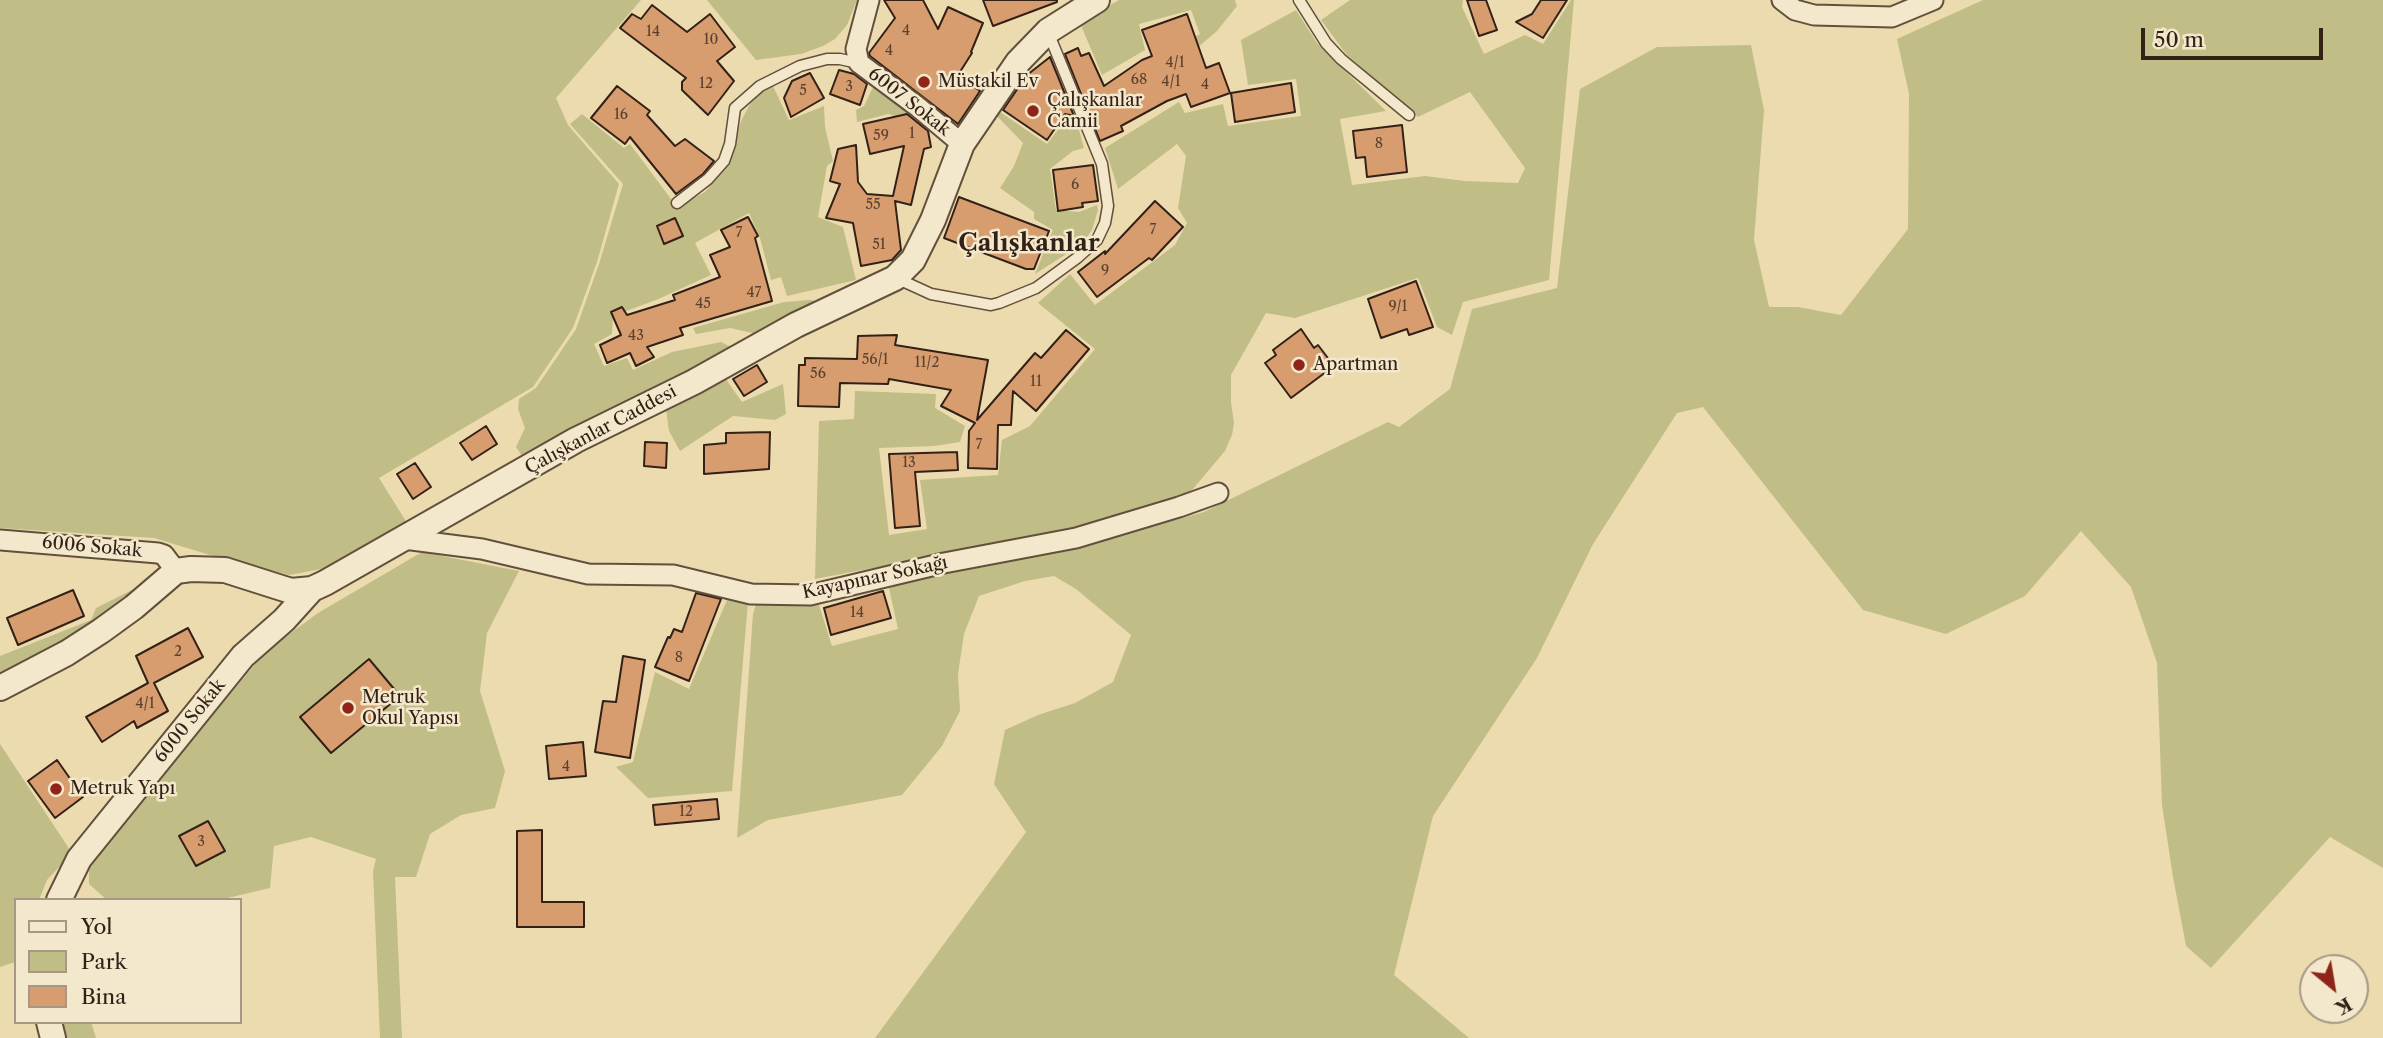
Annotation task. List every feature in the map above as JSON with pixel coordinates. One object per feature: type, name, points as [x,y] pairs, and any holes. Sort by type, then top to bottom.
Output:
[{"type":"street","points":[[859,63],[856,49],[869,0]]},
{"type":"street","name":"Çalışkanlar Caddesi","points":[[176,571],[225,570],[284,590],[300,592],[312,589],[345,573],[576,440],[694,382],[796,325],[895,278],[913,260],[923,240],[962,144],[1018,62],[1048,31],[1097,0]]},
{"type":"street","points":[[1782,0],[1795,9],[1814,15],[1892,17],[1933,0]]},
{"type":"street","name":"6007 Sokak","points":[[859,63],[962,144]]},
{"type":"street","name":"Kayapınar Sokağı","points":[[404,539],[482,549],[588,574],[673,575],[751,594],[810,595],[944,563],[1076,538],[1217,493]]},
{"type":"street","name":"6006 Sokak","points":[[0,540],[158,553],[164,555],[176,571]]},
{"type":"street","points":[[0,688],[67,653],[101,631],[176,571]]},
{"type":"street","name":"6000 Sokak","points":[[59,898],[79,859],[243,656],[284,620],[312,589]]},
{"type":"lane","points":[[1299,0],[1320,34],[1341,59],[1409,115]]},
{"type":"lane","points":[[895,278],[931,294],[991,305],[1011,300],[1036,288],[1097,240],[1105,223],[1108,206],[1102,164],[1048,31]]},
{"type":"lane","name":"6007 Sokak","points":[[677,202],[708,179],[724,161],[730,144],[734,108],[753,91],[780,74],[827,59],[859,63]]},
{"type":"green space","points":[[0,0],[641,0],[556,98],[568,125],[619,184],[597,262],[573,328],[533,387],[379,478],[407,523],[332,567],[289,575],[154,538],[0,528]]},
{"type":"green space","points":[[707,0],[857,0],[847,25],[835,39],[801,54],[756,60]]},
{"type":"green space","points":[[1119,0],[1235,0],[1237,6],[1217,31],[1183,60],[1178,46],[1200,34],[1191,10],[1139,24],[1145,50],[1102,75],[1080,23]]},
{"type":"green space","points":[[1350,0],[1463,0],[1462,7],[1484,54],[1525,35],[1543,44],[1571,0],[1574,0],[1549,280],[1463,302],[1452,335],[1437,327],[1418,278],[1295,318],[1266,313],[1231,375],[1234,423],[1225,451],[1192,490],[1174,501],[1073,530],[815,579],[819,421],[854,419],[855,391],[936,394],[935,408],[965,426],[960,442],[879,448],[889,535],[927,529],[920,480],[998,475],[1002,440],[1030,426],[1095,349],[1038,303],[1070,274],[1095,305],[1175,245],[1187,223],[1178,208],[1186,156],[1177,144],[1118,189],[1105,148],[1179,102],[1185,113],[1223,104],[1228,126],[1301,116],[1296,79],[1248,85],[1241,40],[1296,10],[1317,43],[1386,111],[1340,119],[1352,185],[1425,176],[1518,183],[1525,168],[1470,92],[1418,117],[1347,55],[1321,20]]},
{"type":"green space","points":[[1983,0],[2383,0],[2383,868],[2330,837],[2211,968],[2186,946],[2173,877],[2162,805],[2157,663],[2131,587],[2081,531],[2025,596],[1946,634],[1863,610],[1703,407],[1677,413],[1593,544],[1537,658],[1433,816],[1394,975],[1469,1038],[875,1038],[1026,832],[994,784],[1005,730],[1038,715],[1075,703],[1113,682],[1131,635],[1076,589],[1054,576],[1025,581],[979,596],[964,634],[958,674],[960,711],[942,746],[902,795],[768,820],[737,838],[753,614],[758,598],[818,602],[832,646],[898,629],[889,588],[947,569],[1079,547],[1204,512],[1388,422],[1399,427],[1450,389],[1472,309],[1557,288],[1580,89],[1657,47],[1751,45],[1764,110],[1754,240],[1769,307],[1798,307],[1841,315],[1908,229],[1909,94],[1897,39]]},
{"type":"green space","points":[[875,83],[916,114],[900,118],[888,114],[857,122],[856,110],[864,106]]},
{"type":"green space","points":[[773,86],[789,120],[824,106],[825,127],[833,161],[827,166],[818,217],[843,227],[856,280],[787,296],[781,277],[771,280],[760,238],[749,213],[695,243],[711,275],[613,316],[612,334],[594,344],[604,366],[627,358],[633,370],[672,352],[721,342],[729,346],[731,351],[667,380],[522,456],[516,447],[525,428],[518,409],[519,399],[536,388],[576,329],[623,184],[570,124],[582,114],[624,148],[630,144],[677,207],[705,192],[727,165],[741,121],[750,104],[761,92]]},
{"type":"green space","points":[[997,110],[1047,144],[1067,118],[1076,119],[1084,148],[1073,151],[1050,169],[1056,210],[1079,212],[1097,205],[1092,230],[1082,244],[1035,274],[1053,230],[1034,219],[1034,212],[1000,188],[1014,166],[1023,143],[995,114]]},
{"type":"green space","points":[[784,302],[821,302],[761,335],[730,328],[696,334],[693,328]]},
{"type":"green space","points":[[725,378],[742,402],[783,384],[786,414],[775,420],[733,416],[680,451],[669,431],[666,409]]},
{"type":"green space","points":[[422,552],[519,571],[487,633],[480,691],[505,771],[495,808],[461,815],[430,834],[416,877],[395,877],[402,1038],[380,1038],[373,871],[376,859],[311,837],[274,846],[270,888],[228,898],[105,898],[89,884],[89,867],[266,651],[318,613]]},
{"type":"green space","points":[[150,581],[57,649],[0,677],[0,656],[91,620],[96,608]]},
{"type":"green space","points":[[727,600],[748,602],[732,791],[648,798],[616,767],[633,762],[655,672],[689,689]]},
{"type":"green space","points":[[0,744],[72,853],[47,880],[40,898],[14,898],[14,962],[0,967]]},
{"type":"green space","points":[[56,1024],[92,1024],[96,1038],[61,1038]]},
{"type":"building","points":[[884,0],[923,0],[938,29],[948,7],[983,23],[972,53],[958,75],[980,91],[958,124],[870,56],[869,53],[895,18]]},
{"type":"building","name":"Müstakil Ev","points":[[983,0],[1057,0],[1057,2],[993,26]]},
{"type":"building","points":[[1467,0],[1486,0],[1497,30],[1479,36]]},
{"type":"building","points":[[1541,0],[1567,0],[1543,38],[1516,22],[1532,14]]},
{"type":"building","points":[[652,5],[687,32],[710,14],[735,47],[717,61],[734,81],[708,115],[682,90],[682,82],[686,78],[620,28],[632,14],[641,19]]},
{"type":"building","points":[[1187,14],[1206,68],[1219,63],[1230,93],[1191,107],[1186,94],[1167,101],[1121,126],[1123,131],[1100,141],[1065,54],[1078,48],[1081,56],[1089,53],[1104,86],[1152,56],[1142,30]]},
{"type":"building","points":[[1050,57],[1074,116],[1065,114],[1047,140],[1003,110],[1027,75]]},
{"type":"building","points":[[839,70],[854,74],[867,84],[860,105],[830,94]]},
{"type":"building","points":[[810,73],[824,98],[791,117],[784,98],[792,81]]},
{"type":"building","points":[[1291,83],[1295,112],[1235,122],[1231,93]]},
{"type":"building","points":[[617,86],[650,111],[647,115],[675,146],[685,139],[714,161],[703,174],[676,194],[630,137],[625,144],[591,118]]},
{"type":"building","points":[[907,114],[928,131],[931,147],[924,149],[911,205],[895,201],[901,250],[892,260],[861,266],[853,223],[826,218],[840,184],[830,181],[838,149],[856,145],[858,182],[867,194],[893,196],[904,146],[870,154],[863,124]]},
{"type":"building","points":[[1402,125],[1407,172],[1367,177],[1365,157],[1356,158],[1353,131]]},
{"type":"building","points":[[1093,165],[1098,201],[1082,203],[1083,207],[1058,211],[1053,170]]},
{"type":"building","points":[[959,197],[1049,231],[1034,269],[1026,269],[944,238]]},
{"type":"building","points":[[1155,201],[1183,227],[1152,260],[1149,258],[1097,297],[1078,272],[1105,251],[1105,254]]},
{"type":"building","points":[[748,217],[758,236],[755,238],[772,301],[680,328],[683,335],[647,347],[654,357],[636,366],[630,353],[607,363],[600,345],[621,335],[611,312],[622,307],[627,315],[675,300],[673,295],[720,277],[710,255],[730,247],[721,230]]},
{"type":"building","points":[[675,218],[683,236],[664,244],[657,226]]},
{"type":"building","name":"Apartman","points":[[1416,281],[1433,327],[1409,335],[1407,329],[1381,338],[1368,299]]},
{"type":"building","name":"Apartman","points":[[1301,329],[1314,348],[1318,345],[1334,366],[1291,398],[1265,363],[1276,355],[1273,350]]},
{"type":"building","points":[[1066,330],[1089,349],[1036,411],[1013,391],[1011,425],[998,425],[997,469],[968,468],[969,431],[975,423],[941,406],[951,390],[889,379],[888,384],[840,383],[839,407],[798,406],[799,365],[805,365],[805,358],[857,359],[858,336],[897,335],[895,345],[988,360],[977,420],[1035,353],[1041,358]]},
{"type":"building","points":[[757,365],[767,382],[744,396],[733,379]]},
{"type":"building","points":[[486,426],[497,444],[472,460],[460,443]]},
{"type":"building","points":[[770,432],[769,469],[704,474],[704,445],[726,443],[726,433]]},
{"type":"building","points":[[645,442],[667,443],[666,468],[644,466]]},
{"type":"building","points":[[957,452],[958,470],[915,472],[920,526],[895,528],[889,454]]},
{"type":"building","points":[[415,463],[431,487],[413,499],[397,474]]},
{"type":"building","points":[[73,590],[84,616],[18,645],[7,618]]},
{"type":"building","points":[[883,591],[891,618],[831,635],[824,608]]},
{"type":"building","points":[[696,593],[721,599],[689,681],[655,667],[674,629],[682,632]]},
{"type":"building","points":[[188,628],[203,657],[154,683],[168,711],[137,728],[134,721],[102,742],[86,717],[148,683],[136,656]]},
{"type":"building","points":[[623,656],[645,660],[630,758],[595,752],[603,701],[616,702]]},
{"type":"building","name":"Metruk Okul Yapısı","points":[[369,659],[400,696],[331,753],[300,717]]},
{"type":"building","points":[[583,742],[586,776],[549,779],[546,746]]},
{"type":"building","name":"Metruk Yapı","points":[[57,760],[83,797],[55,818],[28,781]]},
{"type":"building","points":[[717,799],[719,819],[655,825],[653,805]]},
{"type":"building","name":"Metruk Yapı","points":[[208,821],[225,851],[196,866],[179,836]]},
{"type":"building","points":[[542,830],[542,902],[584,902],[584,927],[517,927],[517,831]]},
{"type":"place","name":"Müstakil Ev","points":[[924,82]]},
{"type":"place","name":"Çalışkanlar Camii","points":[[1033,111]]},
{"type":"place","name":"Apartman","points":[[1299,365]]},
{"type":"place","name":"Metruk Okul Yapısı","points":[[348,708]]},
{"type":"place","name":"Metruk Yapı","points":[[56,789]]},
{"type":"district","name":"Çalışkanlar","points":[[1029,244]]}]
